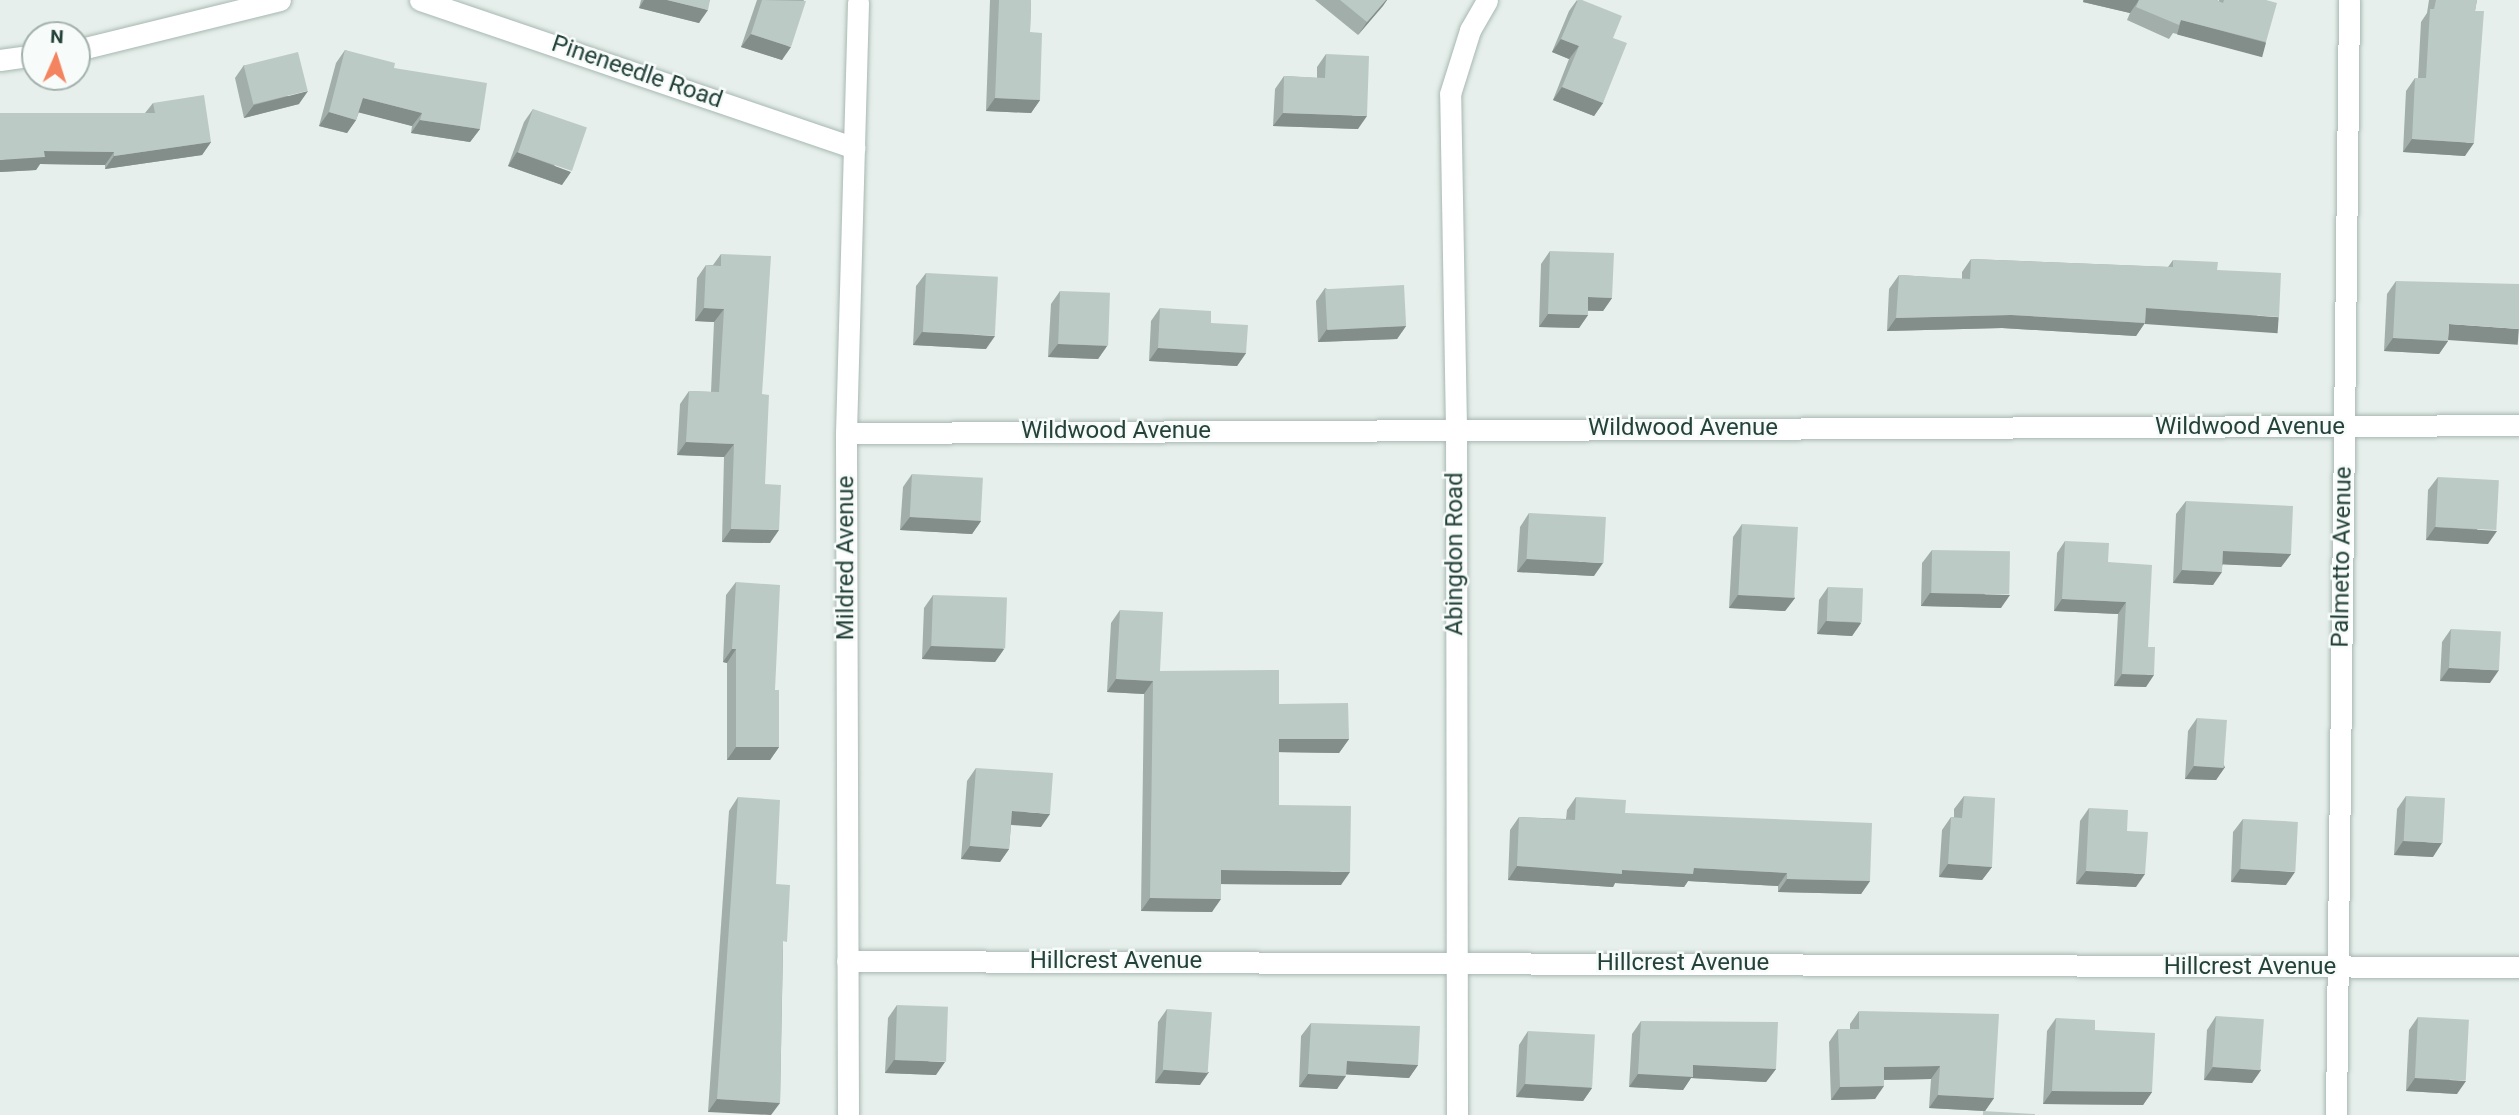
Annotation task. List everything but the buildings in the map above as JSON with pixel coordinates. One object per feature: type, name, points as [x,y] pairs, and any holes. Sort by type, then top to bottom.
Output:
[{"type":"street","points":[[91,47],[279,0]]},
{"type":"street","name":"Pineneedle Road","points":[[420,0],[854,148]]},
{"type":"street","name":"Abingdon Road","points":[[1457,1115],[1454,961],[1456,428],[1450,94],[1470,30],[1487,0]]},
{"type":"street","name":"Palmetto Avenue","points":[[2336,1115],[2349,0]]},
{"type":"street","name":"Mildred Avenue","points":[[848,1115],[846,433],[858,2]]},
{"type":"street","points":[[0,60],[21,57]]},
{"type":"street","name":"Wildwood Avenue","points":[[846,433],[2519,425]]},
{"type":"street","name":"Hillcrest Avenue","points":[[847,961],[1454,961],[2519,967]]}]
